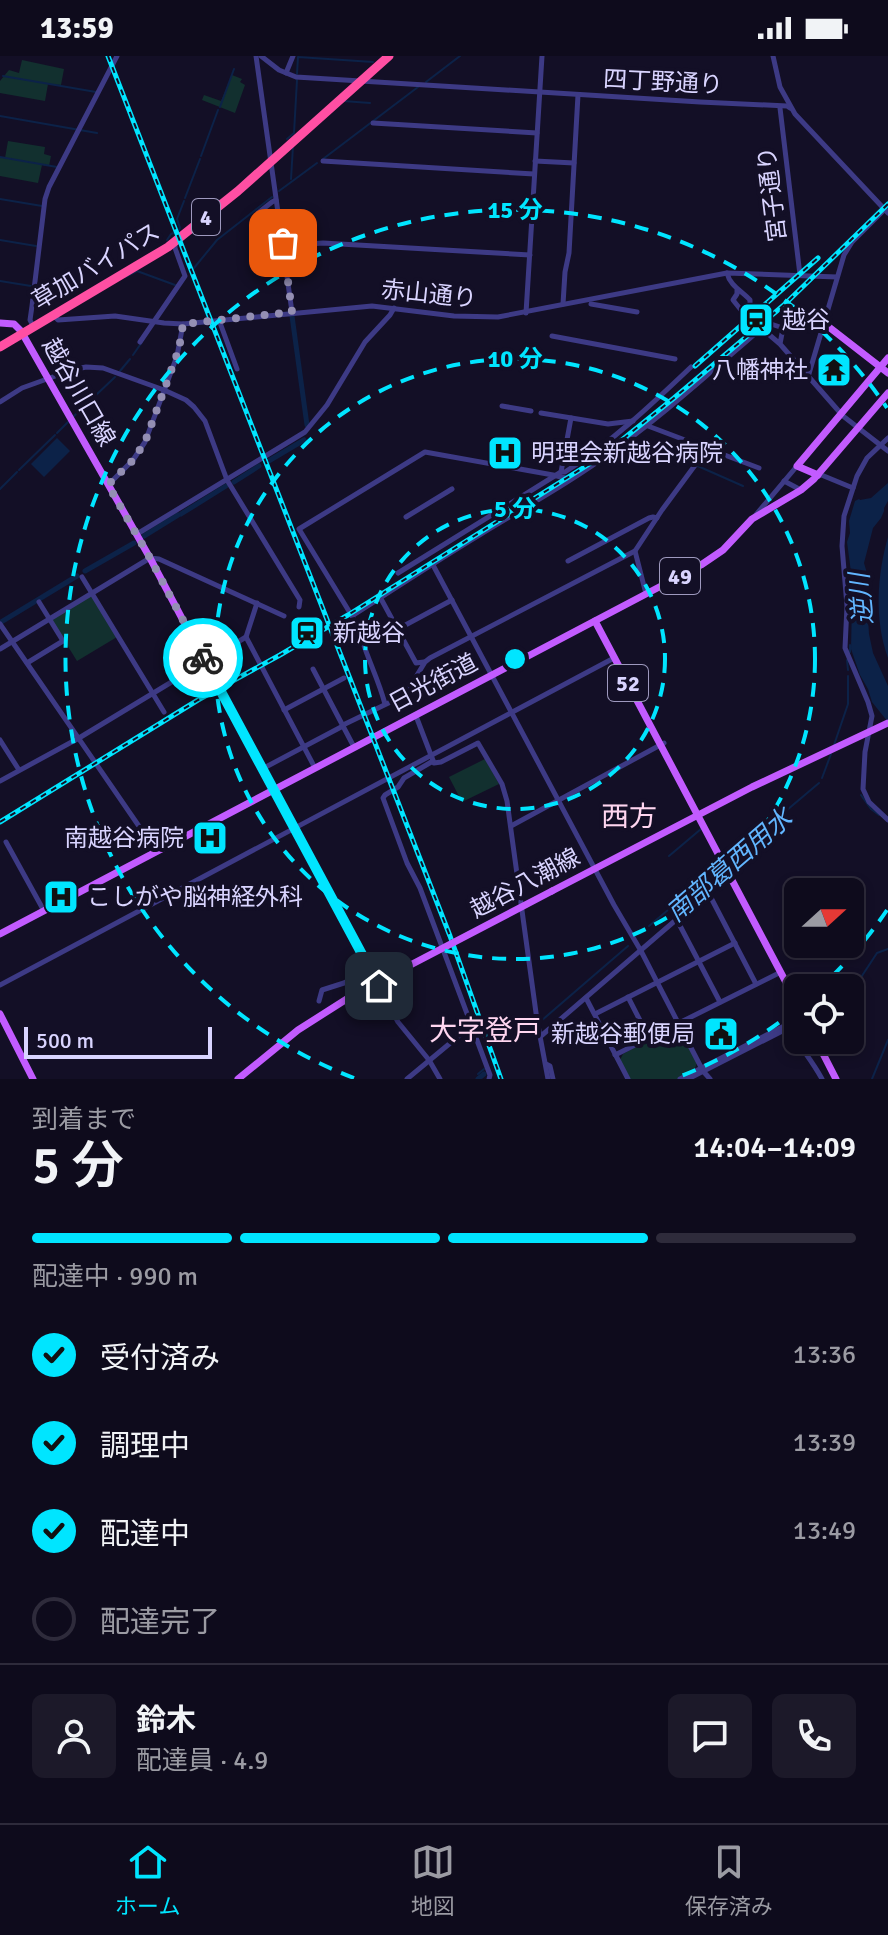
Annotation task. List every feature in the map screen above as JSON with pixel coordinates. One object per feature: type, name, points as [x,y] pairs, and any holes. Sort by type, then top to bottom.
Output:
[{"type":"highway","name":"草加バイパス","points":[[0,345],[155,256],[215,211],[386,56]]},
{"type":"highway","name":"草加バイパス","points":[[33,326],[168,242],[271,159]]},
{"type":"main road","name":"越谷川口線","points":[[0,323],[14,324],[22,332],[137,534],[273,790]]},
{"type":"main road","points":[[825,324],[888,373]]},
{"type":"main road","points":[[819,474],[797,466],[888,358]]},
{"type":"main road","name":"日光街道","points":[[0,934],[711,558],[764,508],[801,490],[819,474],[888,393]]},
{"type":"main road","name":"52","points":[[596,620],[663,744]]},
{"type":"main road","name":"52","points":[[596,620],[784,978]]},
{"type":"main road","name":"越谷八潮線","points":[[238,1079],[284,1041],[353,995],[700,814],[885,724]]},
{"type":"main road","name":"52","points":[[730,871],[785,974]]},
{"type":"main road","points":[[0,1014],[33,1079]]},
{"type":"main road","points":[[825,1054],[838,1079]]},
{"type":"street","points":[[33,326],[30,320],[45,199],[117,56]]},
{"type":"street","points":[[258,56],[285,74],[293,56]]},
{"type":"street","points":[[258,56],[292,312]]},
{"type":"street","points":[[526,313],[542,56]]},
{"type":"street","points":[[773,56],[778,81],[790,108],[886,211],[848,247],[842,258],[808,377]]},
{"type":"street","name":"四丁野通り","points":[[285,74],[790,108]]},
{"type":"street","points":[[563,304],[578,95]]},
{"type":"street","name":"宮子通り","points":[[778,107],[800,275]]},
{"type":"street","points":[[373,123],[537,133]]},
{"type":"street","points":[[323,161],[534,174]]},
{"type":"street","points":[[535,161],[574,163]]},
{"type":"street","points":[[260,245],[258,213],[276,200]]},
{"type":"street","points":[[140,342],[185,276],[175,241]]},
{"type":"street","points":[[283,246],[323,243],[530,255]]},
{"type":"street","points":[[727,273],[737,289]]},
{"type":"street","name":"赤山通り","points":[[54,315],[58,320],[115,316],[183,324],[366,306],[498,317],[727,273],[837,277]]},
{"type":"street","points":[[591,304],[637,312]]},
{"type":"street","points":[[137,534],[307,430],[327,405],[365,342],[394,308]]},
{"type":"street","points":[[802,315],[825,324]]},
{"type":"street","points":[[219,320],[237,369]]},
{"type":"street","points":[[108,485],[141,449],[179,349],[183,324]]},
{"type":"street","points":[[352,616],[570,480],[647,426],[757,332],[771,324],[782,327],[778,341]]},
{"type":"street","points":[[765,330],[841,414],[888,451]]},
{"type":"street","points":[[552,336],[675,359]]},
{"type":"street","points":[[0,402],[15,392],[80,367],[98,367],[186,400],[202,416],[227,480],[300,600],[299,607]]},
{"type":"street","points":[[398,573],[587,458],[633,421],[691,367]]},
{"type":"street","points":[[502,406],[531,411]]},
{"type":"street","points":[[541,413],[608,424],[633,421]]},
{"type":"street","points":[[559,474],[571,418]]},
{"type":"street","points":[[647,426],[759,468]]},
{"type":"street","points":[[888,438],[864,462],[853,488],[844,516],[842,552],[847,606],[845,644],[872,720],[866,746],[864,793],[872,806],[888,820]]},
{"type":"street","points":[[380,597],[416,663],[425,662],[635,551],[707,449]]},
{"type":"street","points":[[385,704],[359,627],[299,529],[425,452],[559,474],[570,480]]},
{"type":"street","points":[[764,508],[797,466]]},
{"type":"street","points":[[819,474],[853,488]]},
{"type":"street","points":[[784,481],[801,490]]},
{"type":"street","points":[[406,517],[452,489]]},
{"type":"street","points":[[531,492],[537,502]]},
{"type":"street","points":[[568,561],[649,518],[657,518]]},
{"type":"street","points":[[635,551],[646,594]]},
{"type":"street","points":[[0,649],[150,558],[159,559],[284,616]]},
{"type":"street","points":[[433,565],[707,1079]]},
{"type":"street","points":[[82,577],[164,712]]},
{"type":"street","points":[[398,629],[452,600]]},
{"type":"street","points":[[27,663],[63,641],[39,602]]},
{"type":"street","points":[[0,781],[79,738],[246,637],[257,603]]},
{"type":"street","points":[[0,624],[157,852]]},
{"type":"street","points":[[246,637],[315,768]]},
{"type":"street","points":[[0,985],[432,758],[511,711],[615,657]]},
{"type":"street","points":[[262,769],[406,694],[425,662]]},
{"type":"street","points":[[313,669],[354,747]]},
{"type":"street","points":[[284,710],[344,678]]},
{"type":"street","points":[[416,716],[432,758],[441,762],[478,743],[505,792],[537,1022],[545,1064],[550,1066],[550,1079]]},
{"type":"street","points":[[872,720],[885,724]]},
{"type":"street","points":[[855,738],[862,739],[866,746]]},
{"type":"street","points":[[0,740],[19,770]]},
{"type":"street","points":[[511,826],[663,744]]},
{"type":"street","points":[[432,758],[383,798],[490,1077]]},
{"type":"street","points":[[273,790],[400,1026],[429,1060],[440,1079]]},
{"type":"street","points":[[6,842],[45,912]]},
{"type":"street","points":[[540,1035],[677,920],[730,871]]},
{"type":"street","points":[[708,892],[756,984]]},
{"type":"street","points":[[677,920],[720,1002]]},
{"type":"street","points":[[595,1014],[735,943]]},
{"type":"street","points":[[319,1001],[322,990],[344,983],[370,969]]},
{"type":"street","points":[[615,1055],[781,972]]},
{"type":"street","points":[[628,997],[649,1038]]},
{"type":"street","points":[[586,998],[628,1079]]},
{"type":"street","points":[[407,1079],[472,1025]]},
{"type":"street","points":[[680,1079],[784,1028]]},
{"type":"street","points":[[805,1054],[822,1079]]},
{"type":"street","points":[[688,1079],[702,1070]]},
{"type":"green space","points":[[22,60],[64,69],[61,85],[48,84],[45,101],[0,93],[0,81],[9,70],[19,73]]},
{"type":"green space","points":[[232,75],[242,79],[240,82],[245,85],[235,113],[202,100],[204,95],[221,101]]},
{"type":"green space","points":[[8,141],[45,147],[44,154],[51,156],[49,166],[42,165],[38,183],[0,176],[0,158],[5,158]]},
{"type":"green space","points":[[92,594],[117,637],[77,661],[51,619]]},
{"type":"green space","points":[[485,759],[499,784],[462,802],[449,777]]},
{"type":"green space","points":[[673,1027],[679,1030],[697,1062],[694,1072],[679,1079],[630,1079],[620,1060],[623,1054]]},
{"type":"water","points":[[57,438],[70,451],[44,477],[31,464]]},
{"type":"water","name":"逆川","points":[[888,483],[888,501],[873,528],[864,563],[869,580],[869,634],[873,653],[888,686],[888,722],[872,702],[851,649],[851,572],[847,542],[855,501],[871,498]]},
{"type":"water","points":[[888,537],[888,658],[881,628],[879,598],[881,567]]},
{"type":"waterway","points":[[426,82],[460,56]]},
{"type":"waterway","points":[[297,74],[298,57],[373,62]]},
{"type":"waterway","points":[[220,107],[234,69]]},
{"type":"waterway","points":[[3,76],[96,92]]},
{"type":"waterway","points":[[287,139],[294,133],[297,80]]},
{"type":"waterway","points":[[323,159],[418,87]]},
{"type":"waterway","points":[[343,101],[370,103]]},
{"type":"waterway","points":[[201,156],[218,110]]},
{"type":"waterway","points":[[0,116],[97,133]]},
{"type":"waterway","points":[[291,179],[293,146]]},
{"type":"waterway","points":[[0,157],[57,167]]},
{"type":"waterway","points":[[185,198],[200,159]]},
{"type":"waterway","points":[[279,191],[317,163]]},
{"type":"waterway","points":[[194,268],[217,240],[272,197]]},
{"type":"waterway","points":[[0,199],[42,206]]},
{"type":"waterway","points":[[167,240],[180,228],[177,219],[184,201]]},
{"type":"waterway","points":[[0,240],[36,246]]},
{"type":"waterway","points":[[125,277],[137,271],[175,285]]},
{"type":"waterway","points":[[0,281],[31,286]]},
{"type":"waterway","points":[[292,316],[307,425]]},
{"type":"waterway","points":[[133,355],[142,342]]},
{"type":"waterway","points":[[120,371],[130,359]]},
{"type":"waterway","points":[[74,416],[115,377]]},
{"type":"waterway","points":[[57,433],[68,422]]},
{"type":"waterway","points":[[19,470],[55,435]]},
{"type":"waterway","points":[[267,462],[304,440]]},
{"type":"waterway","points":[[666,452],[743,486]]},
{"type":"waterway","points":[[234,482],[259,466]]},
{"type":"waterway","points":[[0,489],[17,472]]},
{"type":"waterway","points":[[181,514],[226,486]]},
{"type":"waterway","points":[[144,536],[178,515]]},
{"type":"waterway","points":[[85,571],[134,543]]},
{"type":"waterway","points":[[1,622],[77,576]]},
{"type":"waterway","points":[[850,645],[850,652]]},
{"type":"waterway","points":[[847,660],[848,670]]},
{"type":"waterway","name":"南部葛西用水","points":[[834,745],[848,704],[848,676]]},
{"type":"waterway","name":"南部葛西用水","points":[[822,778],[831,754]]},
{"type":"waterway","name":"南部葛西用水","points":[[735,854],[819,783]]},
{"type":"waterway","points":[[861,795],[879,815]]},
{"type":"waterway","points":[[669,856],[701,829]]},
{"type":"waterway","points":[[649,926],[706,878]]},
{"type":"waterway","name":"南部葛西用水","points":[[541,1021],[628,946]]},
{"type":"waterway","points":[[863,974],[877,953],[888,949]]},
{"type":"waterway","points":[[872,1079],[888,1040]]},
{"type":"waterway","name":"南部葛西用水","points":[[478,1074],[484,1069]]},
{"type":"waterway","name":"南部葛西用水","points":[[478,1079],[484,1074]]},
{"type":"railway","points":[[108,56],[450,936],[501,1079]]},
{"type":"railway","points":[[0,822],[198,700],[348,615],[602,456],[785,304],[888,204]]},
{"type":"railway","points":[[695,366],[818,258]]},
{"type":"way so far","points":[[203,658],[108,485],[133,460],[145,442],[179,349],[183,324],[292,312],[283,243]]},
{"type":"place","name":"越谷","points":[[756,320]]},
{"type":"place","name":"八幡神社","points":[[834,370]]},
{"type":"place","name":"明理会新越谷病院","points":[[505,453]]},
{"type":"place","name":"新越谷","points":[[307,633]]},
{"type":"place","name":"南越谷病院","points":[[210,838]]},
{"type":"place","name":"こしがや脳神経外科","points":[[61,897]]},
{"type":"place","name":"新越谷郵便局","points":[[721,1034]]},
{"type":"district","name":"西方","points":[[629,816]]},
{"type":"district","name":"大字登戸","points":[[485,1030]]},
{"type":"route","points":[[203,658],[379,986]]}]
